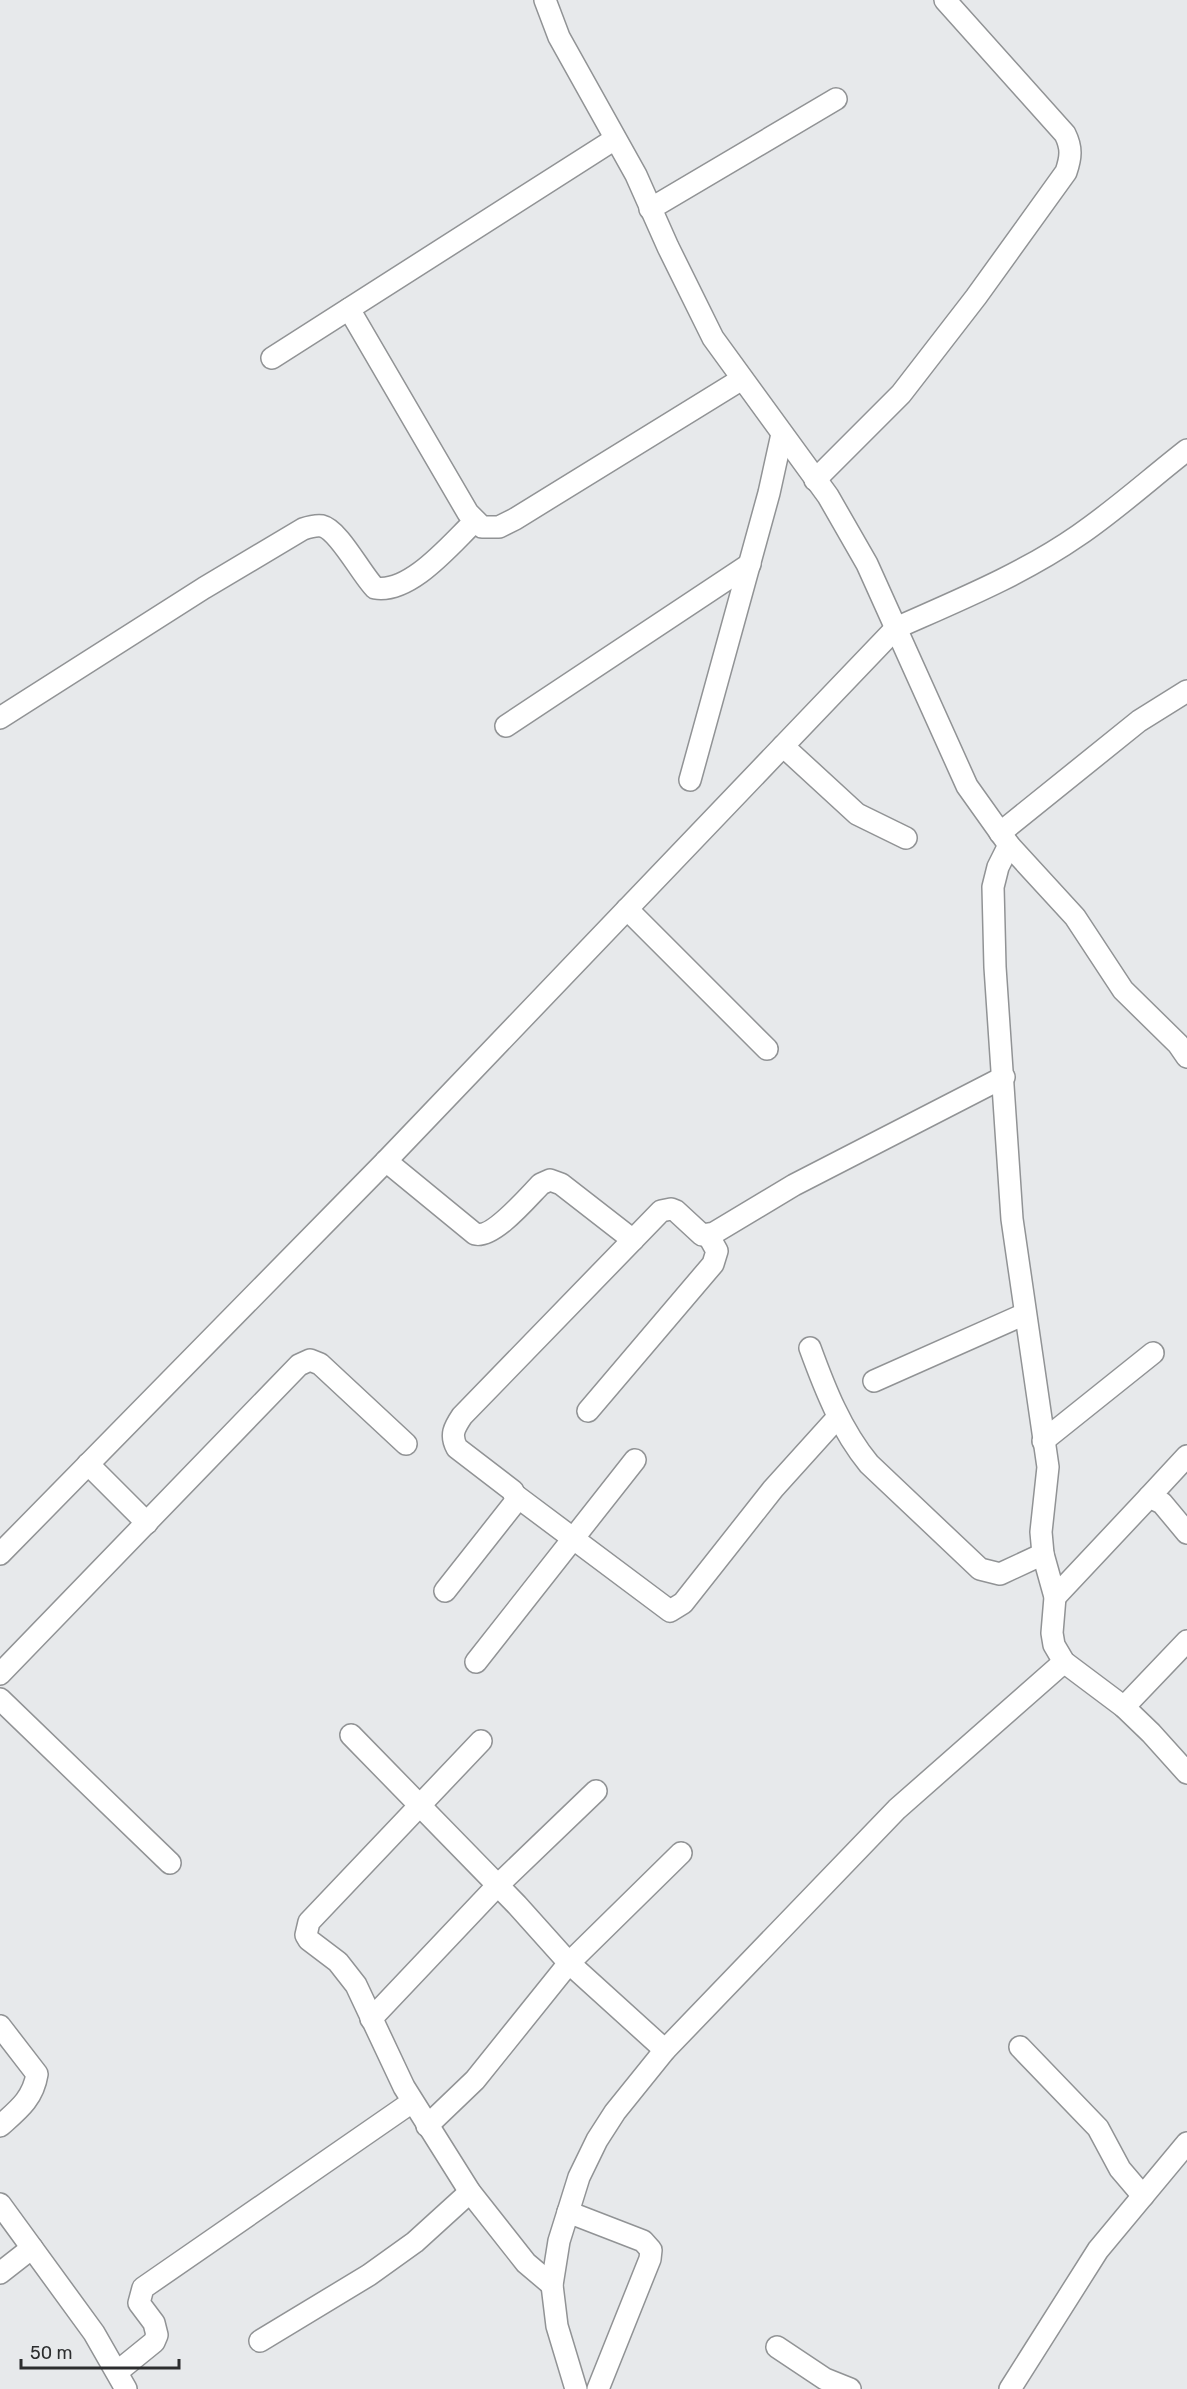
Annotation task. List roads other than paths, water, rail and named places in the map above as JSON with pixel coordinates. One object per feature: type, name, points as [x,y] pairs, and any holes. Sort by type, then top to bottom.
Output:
[{"type":"street","points":[[545,0],[559,38],[636,175],[713,338],[828,496],[867,564],[967,786],[1004,839],[1075,917],[1123,990],[1178,1044],[1187,1057]]},
{"type":"street","points":[[805,466],[901,394],[976,297],[1066,172],[1071,158],[1070,144],[1052,121],[945,0]]},
{"type":"street","points":[[651,209],[836,99]]},
{"type":"street","points":[[272,358],[615,139]]},
{"type":"street","points":[[349,309],[474,522],[482,526],[499,526],[515,519],[742,379]]},
{"type":"street","points":[[690,780],[770,493],[782,434]]},
{"type":"street","points":[[0,1554],[386,1161],[896,628],[1008,578],[1035,563],[1080,535],[1187,450]]},
{"type":"street","points":[[0,718],[204,588],[303,529],[324,526],[335,535],[375,588],[386,590],[399,587],[420,572],[474,522]]},
{"type":"street","points":[[506,726],[750,564]]},
{"type":"street","points":[[1187,691],[1139,721],[1004,839],[993,887],[996,979],[1012,1219],[1048,1467],[1041,1532],[1043,1554],[1055,1596],[1052,1633],[1054,1645],[1064,1662],[1124,1707],[1187,1773]]},
{"type":"street","points":[[783,746],[857,814],[906,838]]},
{"type":"street","points":[[627,909],[766,1049]]},
{"type":"street","points":[[838,1417],[773,1489],[676,1609],[663,1608],[457,1448],[453,1440],[453,1430],[462,1416],[661,1211],[671,1209],[698,1233],[708,1235],[794,1185],[1004,1077]]},
{"type":"street","points":[[386,1161],[480,1236],[492,1231],[541,1184],[550,1180],[561,1184],[633,1240]]},
{"type":"street","points":[[588,1411],[713,1264],[717,1251],[708,1235]]},
{"type":"street","points":[[874,1381],[1025,1314]]},
{"type":"street","points":[[810,1348],[838,1417],[856,1449],[980,1569],[1000,1574],[1043,1554]]},
{"type":"street","points":[[1043,1441],[1153,1353]]},
{"type":"street","points":[[0,1674],[299,1365],[310,1360],[320,1364],[406,1444]]},
{"type":"street","points":[[1055,1596],[1187,1456]]},
{"type":"street","points":[[476,1662],[635,1460]]},
{"type":"street","points":[[88,1464],[147,1523]]},
{"type":"street","points":[[445,1590],[514,1505],[515,1494]]},
{"type":"street","points":[[1149,1497],[1162,1503],[1187,1533]]},
{"type":"street","points":[[1124,1707],[1187,1641]]},
{"type":"street","points":[[576,2389],[557,2326],[552,2285],[559,2241],[579,2177],[597,2140],[615,2112],[665,2050],[897,1809],[1064,1662]]},
{"type":"street","points":[[0,1699],[170,1863]]},
{"type":"street","points":[[351,1735],[496,1887],[517,1905],[569,1963],[665,2050]]},
{"type":"street","points":[[481,1741],[309,1922],[306,1929],[309,1940],[347,1972],[412,2102],[470,2192],[526,2263],[552,2285]]},
{"type":"street","points":[[372,2019],[496,1887],[596,1791]]},
{"type":"street","points":[[428,2126],[475,2080],[569,1963],[681,1852]]},
{"type":"street","points":[[0,2026],[37,2074],[34,2090],[24,2105],[0,2126]]},
{"type":"street","points":[[1020,2047],[1098,2128],[1120,2169],[1143,2196]]},
{"type":"street","points":[[0,2204],[94,2333],[121,2381],[157,2336],[154,2323],[139,2302],[143,2288],[412,2102]]},
{"type":"street","points":[[1010,2389],[1098,2250],[1187,2143]]},
{"type":"street","points":[[260,2341],[369,2275],[415,2242],[470,2192]]},
{"type":"street","points":[[568,2212],[643,2241],[651,2250],[650,2259],[598,2389]]},
{"type":"street","points":[[0,2273],[32,2248]]},
{"type":"street","points":[[777,2347],[825,2379],[850,2389]]}]
